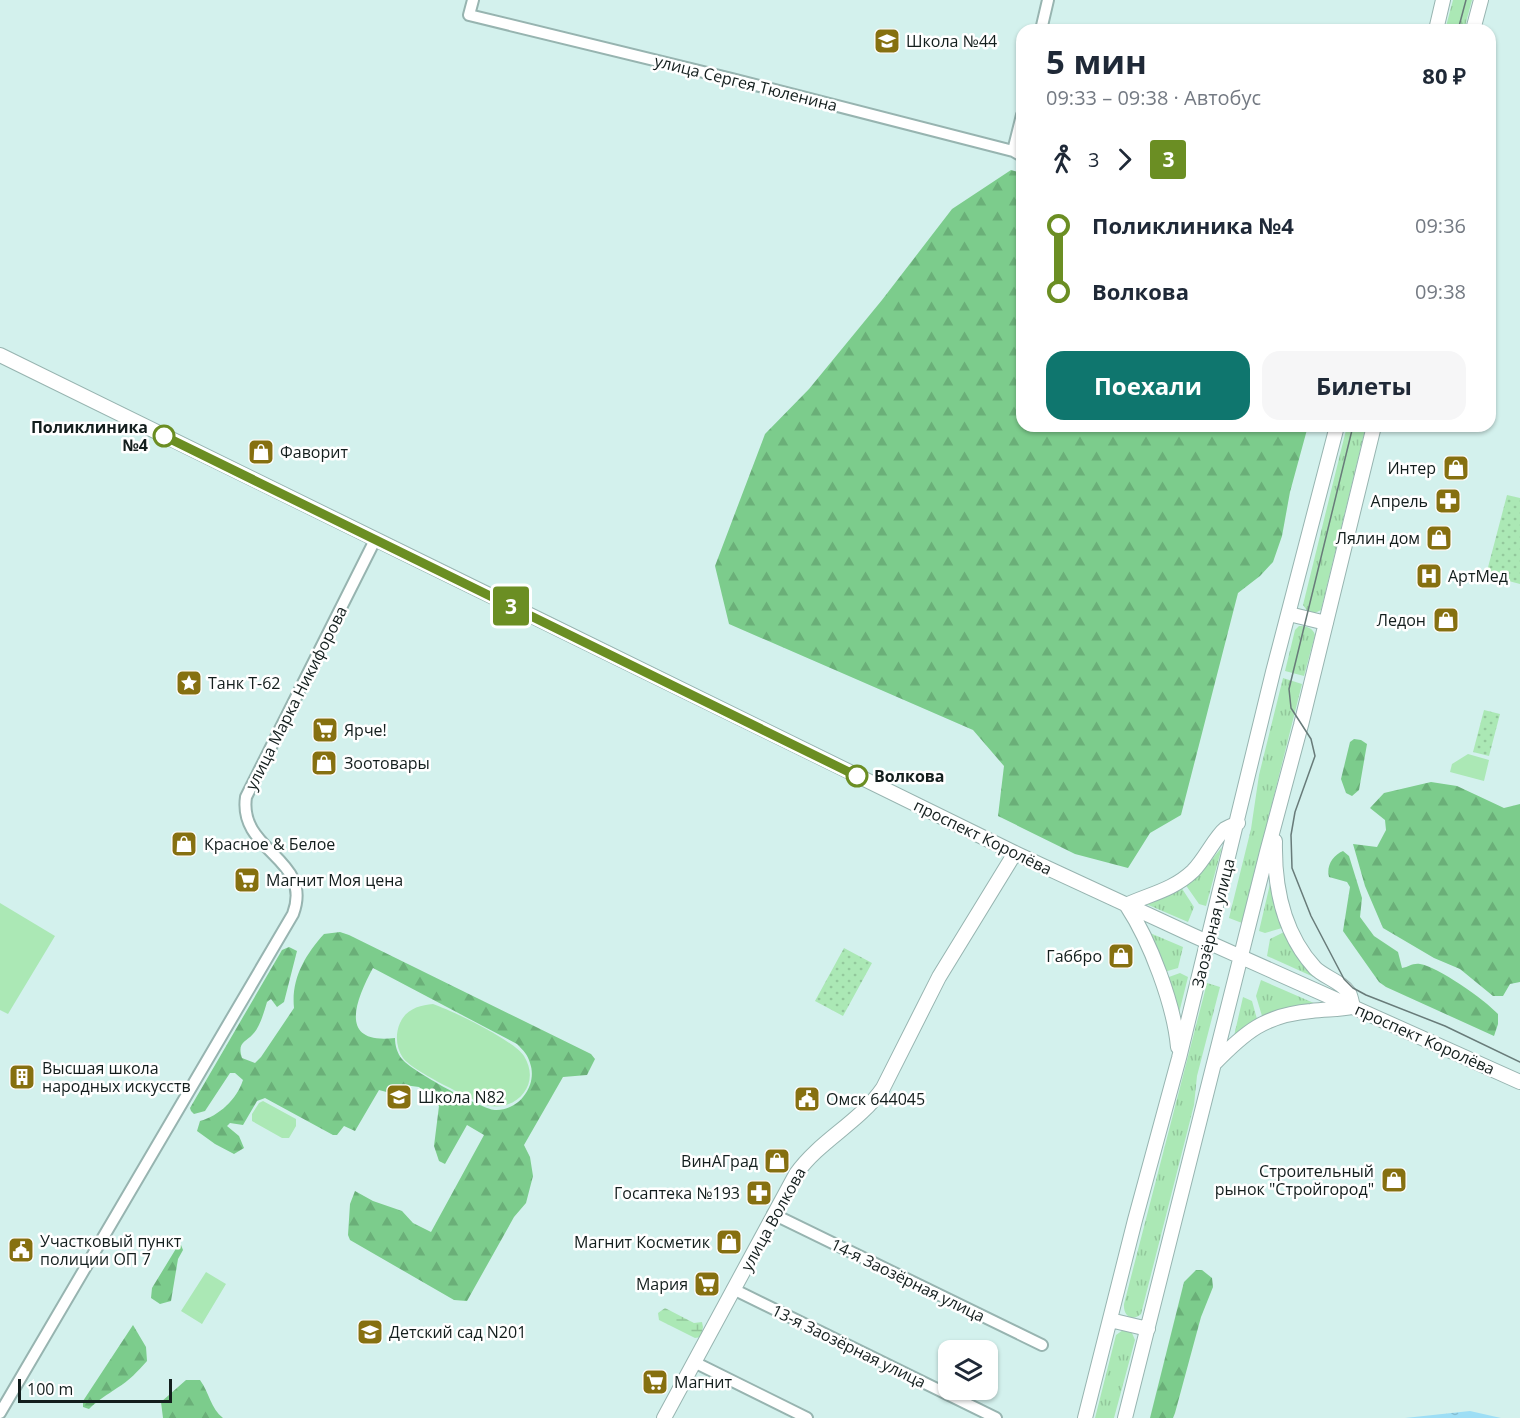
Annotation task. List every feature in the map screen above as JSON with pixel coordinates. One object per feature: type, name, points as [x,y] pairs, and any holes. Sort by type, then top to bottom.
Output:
[{"type":"main road","points":[[1437,24],[1443,0]]},
{"type":"main road","points":[[1475,24],[1481,0]]},
{"type":"main road","name":"проспект Королёва","points":[[0,355],[1015,853],[1520,1082]]},
{"type":"main road","name":"Заозёрная улица","points":[[1085,1418],[1179,1058],[1335,432]]},
{"type":"main road","points":[[1125,1418],[1373,432]]},
{"type":"main road","points":[[1289,614],[1326,623]]},
{"type":"main road","points":[[1212,1066],[1242,1038],[1264,1022],[1295,1013],[1336,1011],[1353,1007],[1348,992],[1316,968],[1289,926],[1278,893],[1275,867],[1275,821]]},
{"type":"main road","points":[[1179,1058],[1175,1022],[1160,977],[1139,924],[1126,905],[1167,890],[1192,873],[1224,830],[1238,823]]},
{"type":"main road","name":"улица Волкова","points":[[664,1418],[773,1214],[805,1162],[873,1103],[883,1088],[939,977],[1015,853]]},
{"type":"main road","points":[[1110,1320],[1148,1329]]},
{"type":"street","name":"улица Сергея Тюленина","points":[[473,0],[469,15],[732,79],[1016,153]]},
{"type":"street","points":[[1042,24],[1048,0]]},
{"type":"street","name":"улица Марка Никифорова","points":[[0,1413],[293,914],[297,899],[291,877],[284,865],[256,838],[246,811],[246,797],[375,540]]},
{"type":"street","name":"14-я Заозёрная улица","points":[[773,1214],[1042,1345]]},
{"type":"street","name":"13-я Заозёрная улица","points":[[733,1289],[996,1418]]},
{"type":"street","points":[[694,1362],[807,1418]]},
{"type":"green space","points":[[1453,0],[1472,0],[1466,24],[1447,24]]},
{"type":"green space","points":[[1011,170],[1016,171],[1016,432],[1306,432],[1290,492],[1282,536],[1273,562],[1260,576],[1238,593],[1181,815],[1150,833],[1128,868],[1075,854],[998,816],[1004,766],[973,730],[729,624],[715,566],[765,434],[809,389],[952,209]]},
{"type":"green space","points":[[1346,432],[1365,432],[1321,610],[1313,614],[1308,612],[1303,605]]},
{"type":"green space","points":[[1507,495],[1520,498],[1520,584],[1486,575]]},
{"type":"green space","points":[[1299,626],[1309,628],[1315,635],[1304,676],[1285,671],[1295,630]]},
{"type":"green space","points":[[1283,678],[1302,684],[1242,923],[1229,918],[1251,829],[1259,775]]},
{"type":"green space","points":[[1484,710],[1500,714],[1489,756],[1473,752]]},
{"type":"green space","points":[[1354,739],[1367,744],[1359,790],[1352,796],[1346,793],[1341,779],[1350,742]]},
{"type":"green space","points":[[1468,754],[1489,760],[1484,781],[1450,772],[1452,764]]},
{"type":"green space","points":[[1431,782],[1457,786],[1504,808],[1520,804],[1520,982],[1510,984],[1503,996],[1493,996],[1460,969],[1434,958],[1383,928],[1365,886],[1353,844],[1377,847],[1386,830],[1385,820],[1370,808],[1384,793]]},
{"type":"green space","points":[[1222,847],[1206,906],[1199,904],[1185,884],[1204,869]]},
{"type":"green space","points":[[1343,851],[1349,856],[1362,898],[1360,917],[1374,936],[1398,952],[1402,968],[1417,964],[1428,966],[1460,984],[1492,1008],[1498,1014],[1494,1036],[1379,982],[1343,931],[1350,887],[1347,882],[1329,877],[1328,873],[1331,861]]},
{"type":"green space","points":[[1270,884],[1282,928],[1265,933],[1259,931]]},
{"type":"green space","points":[[1181,887],[1194,907],[1188,922],[1146,904],[1160,899]]},
{"type":"green space","points":[[0,903],[55,936],[8,1014],[0,1010]]},
{"type":"green space","points":[[340,932],[349,935],[591,1054],[595,1059],[587,1075],[563,1077],[524,1145],[530,1157],[533,1176],[526,1203],[514,1217],[467,1301],[454,1300],[350,1240],[348,1235],[350,1204],[355,1191],[373,1201],[402,1211],[413,1223],[431,1232],[484,1135],[467,1125],[445,1164],[439,1161],[434,1146],[439,1106],[419,1087],[404,1085],[394,1094],[379,1090],[355,1131],[344,1126],[337,1135],[333,1135],[265,1098],[257,1101],[243,1125],[230,1123],[227,1126],[239,1136],[244,1148],[234,1154],[197,1131],[200,1121],[220,1111],[232,1100],[240,1087],[243,1080],[235,1073],[230,1073],[205,1111],[194,1114],[191,1111],[190,1108],[282,950],[289,947],[297,951],[284,1002],[277,1007],[271,999],[267,1002],[258,1027],[240,1049],[242,1058],[255,1063],[294,1008],[297,977],[305,959],[324,934]],"holes":[[[373,968],[517,1044],[527,1055],[530,1063],[532,1071],[529,1088],[512,1106],[495,1110],[431,1080],[408,1064],[399,1054],[395,1038],[365,1035],[358,1028],[357,1006]]]},
{"type":"green space","points":[[1284,932],[1316,978],[1267,956],[1270,939]]},
{"type":"green space","points":[[1150,933],[1183,947],[1178,968],[1164,972]]},
{"type":"green space","points":[[844,948],[872,963],[843,1016],[815,1001]]},
{"type":"green space","points":[[1180,973],[1188,977],[1178,1017],[1166,978]]},
{"type":"green space","points":[[1261,980],[1323,1007],[1281,1010],[1262,1016],[1256,996]]},
{"type":"green space","points":[[1207,983],[1220,987],[1197,1076],[1194,1105],[1141,1314],[1131,1318],[1125,1312],[1124,1304]]},
{"type":"green space","points":[[1243,997],[1252,1001],[1257,1019],[1234,1036]]},
{"type":"green space","points":[[433,1004],[509,1042],[524,1056],[529,1068],[530,1079],[520,1097],[501,1106],[490,1106],[478,1102],[427,1076],[403,1058],[397,1036],[398,1027],[403,1018],[414,1009]]},
{"type":"green space","points":[[263,1101],[296,1119],[296,1126],[289,1138],[282,1138],[252,1121],[252,1114]]},
{"type":"green space","points":[[181,1245],[183,1250],[178,1259],[171,1301],[160,1304],[151,1298],[152,1288],[177,1247]]},
{"type":"green space","points":[[1196,1270],[1202,1270],[1212,1278],[1213,1287],[1201,1317],[1175,1413],[1173,1418],[1150,1418],[1184,1282]]},
{"type":"green space","points":[[206,1272],[226,1284],[202,1324],[181,1311]]},
{"type":"green space","points":[[665,1308],[694,1323],[702,1322],[701,1337],[695,1338],[659,1320],[658,1313]]},
{"type":"green space","points":[[133,1325],[146,1347],[147,1361],[129,1379],[89,1409],[83,1407],[83,1401]]},
{"type":"green space","points":[[1123,1330],[1132,1333],[1135,1340],[1114,1418],[1095,1418],[1116,1335]]},
{"type":"green space","points":[[186,1380],[200,1380],[216,1410],[223,1418],[163,1418],[161,1402]]},
{"type":"water","points":[[1470,1411],[1501,1418],[1405,1418]]},
{"type":"tram line","points":[[1460,24],[1466,0]]},
{"type":"tram line","points":[[1352,432],[1289,689],[1291,708],[1311,739],[1315,756],[1295,812],[1291,835],[1292,868],[1311,916],[1344,979],[1353,988],[1445,1026],[1520,1062]]},
{"type":"bus line","name":"3","points":[[164,436],[857,776]]},
{"type":"place","name":"Школа №44","points":[[887,41]]},
{"type":"place","name":"Поликлиника №4","points":[[164,436]]},
{"type":"place","name":"Фаворит","points":[[261,452]]},
{"type":"place","name":"Интер","points":[[1456,468]]},
{"type":"place","name":"Апрель","points":[[1448,501]]},
{"type":"place","name":"Лялин дом","points":[[1439,538]]},
{"type":"place","name":"АртМед","points":[[1429,576]]},
{"type":"place","name":"Ледон","points":[[1446,620]]},
{"type":"place","name":"Танк Т-62","points":[[189,683]]},
{"type":"place","name":"Ярче!","points":[[325,730]]},
{"type":"place","name":"Зоотовары","points":[[324,763]]},
{"type":"place","name":"Волкова","points":[[857,776]]},
{"type":"place","name":"Красное & Белое","points":[[184,844]]},
{"type":"place","name":"Магнит Моя цена","points":[[247,880]]},
{"type":"place","name":"Габбро","points":[[1121,956]]},
{"type":"place","name":"Высшая школа народных искусств","points":[[22,1077]]},
{"type":"place","name":"Школа N82","points":[[399,1097]]},
{"type":"place","name":"Омск 644045","points":[[807,1099]]},
{"type":"place","name":"ВинАГрад","points":[[777,1161]]},
{"type":"place","name":"Строительный рынок \"Стройгород\"","points":[[1394,1180]]},
{"type":"place","name":"Госаптека №193","points":[[759,1193]]},
{"type":"place","name":"Магнит Косметик","points":[[729,1242]]},
{"type":"place","name":"Участковый пункт полиции ОП 7","points":[[21,1250]]},
{"type":"place","name":"Мария","points":[[707,1284]]},
{"type":"place","name":"Детский сад N201","points":[[370,1332]]},
{"type":"place","name":"Магнит","points":[[655,1382]]}]
